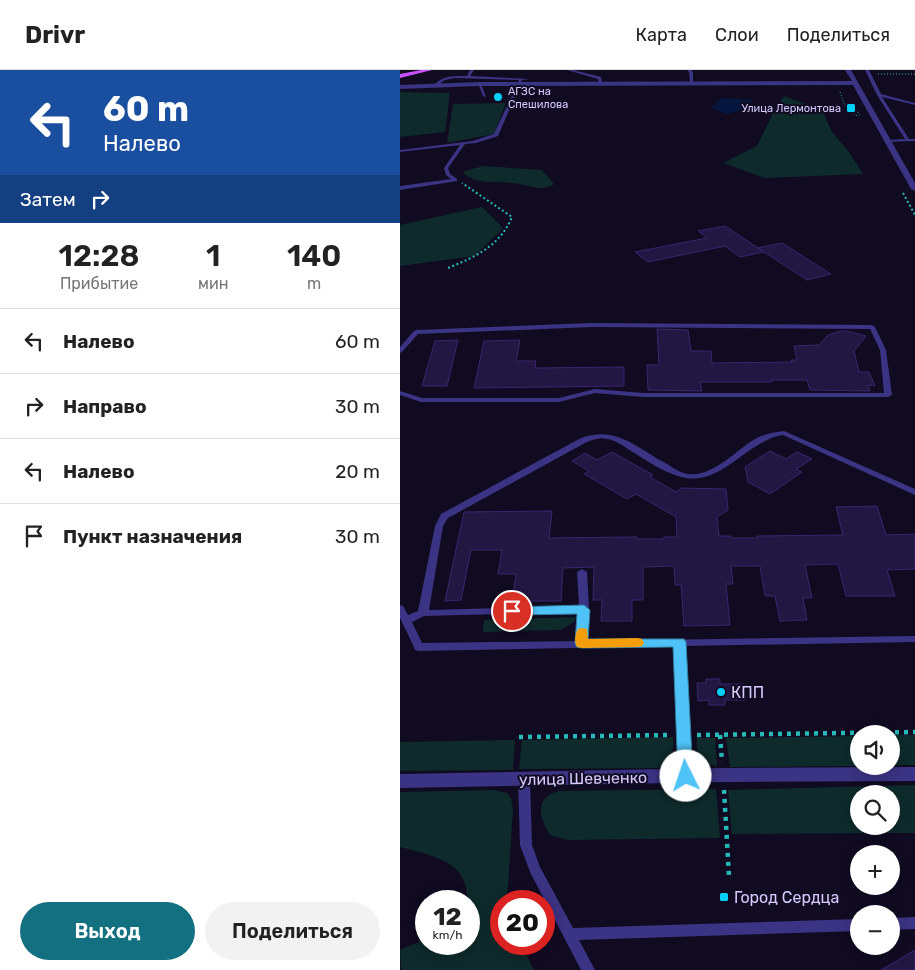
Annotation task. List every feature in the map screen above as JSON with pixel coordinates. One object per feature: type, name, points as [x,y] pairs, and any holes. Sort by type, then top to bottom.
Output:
[{"type":"main road","points":[[400,72],[430,70]]},
{"type":"street","points":[[848,70],[886,141],[915,189]]},
{"type":"street","points":[[400,78],[410,72]]},
{"type":"street","points":[[400,85],[479,84],[520,81],[854,84]]},
{"type":"street","name":"улица Шевченко","points":[[400,781],[915,774]]},
{"type":"lane","points":[[468,77],[472,70]]},
{"type":"lane","points":[[569,70],[600,78],[600,83]]},
{"type":"lane","points":[[689,70],[692,83]]},
{"type":"lane","points":[[868,72],[879,95],[908,140]]},
{"type":"lane","points":[[437,84],[440,80],[448,78],[468,77],[520,81],[528,79]]},
{"type":"lane","points":[[400,151],[483,140],[496,135],[520,81]]},
{"type":"lane","points":[[479,84],[485,96]]},
{"type":"lane","points":[[879,95],[915,104]]},
{"type":"lane","points":[[886,141],[915,140]]},
{"type":"lane","points":[[455,180],[448,175],[446,168],[464,143]]},
{"type":"lane","points":[[400,188],[455,180]]},
{"type":"lane","points":[[400,351],[416,332],[592,325],[872,327],[883,350],[888,395],[643,395],[595,391],[559,400],[421,400],[400,393]]},
{"type":"lane","points":[[422,613],[439,526],[444,516],[588,438],[601,436],[615,438],[681,474],[695,476],[708,473],[766,435],[784,433],[915,492]]},
{"type":"lane","points":[[582,572],[584,610],[582,644]]},
{"type":"lane","points":[[400,608],[419,647],[915,639]]},
{"type":"lane","points":[[406,620],[422,613],[584,610]]},
{"type":"lane","points":[[680,642],[686,776]]},
{"type":"lane","points":[[524,779],[526,845],[534,868],[588,970]]},
{"type":"lane","points":[[900,924],[915,924]]},
{"type":"lane","points":[[569,934],[850,925]]},
{"type":"path","points":[[868,72],[915,74]]},
{"type":"path","points":[[837,86],[846,109],[862,118]]},
{"type":"path","points":[[448,268],[483,253],[508,229],[512,217],[455,180]]},
{"type":"path","points":[[519,737],[915,732]]},
{"type":"path","points":[[720,735],[722,763]]},
{"type":"path","points":[[724,790],[730,876]]},
{"type":"green space","points":[[400,92],[450,93],[445,132],[400,137]]},
{"type":"green space","points":[[784,96],[822,110],[832,132],[849,152],[863,174],[765,178],[723,163],[757,146],[776,107]]},
{"type":"green space","points":[[506,103],[494,134],[447,143],[453,104]]},
{"type":"green space","points":[[483,166],[542,170],[554,184],[542,188],[513,183],[483,182],[463,173]]},
{"type":"green space","points":[[482,207],[503,228],[475,256],[400,266],[400,225]]},
{"type":"green space","points":[[576,617],[574,622],[561,630],[483,632],[484,620]]},
{"type":"green space","points":[[900,735],[915,735],[915,765],[900,765]]},
{"type":"green space","points":[[850,736],[850,766],[730,767],[726,738]]},
{"type":"green space","points":[[673,737],[673,747],[669,760],[657,768],[519,769],[522,740]]},
{"type":"green space","points":[[697,738],[715,738],[717,766],[702,761],[697,750]]},
{"type":"green space","points":[[515,740],[513,770],[400,771],[400,742]]},
{"type":"green space","points":[[900,785],[915,785],[915,833],[900,833]]},
{"type":"green space","points":[[850,787],[850,833],[732,834],[728,790]]},
{"type":"green space","points":[[716,789],[720,838],[568,840],[550,835],[541,815],[542,804],[545,799],[550,794],[558,791]]},
{"type":"green space","points":[[494,790],[507,793],[511,799],[513,809],[508,890],[490,890],[490,955],[526,955],[534,970],[401,970],[400,950],[415,944],[415,955],[480,955],[480,890],[466,890],[461,876],[453,867],[441,859],[400,847],[400,792]]},
{"type":"water","points":[[721,98],[753,100],[745,108],[727,114],[712,108]]},
{"type":"building","points":[[725,226],[764,252],[740,257],[725,246],[648,262],[635,252],[707,238],[698,231]]},
{"type":"building","points":[[782,243],[831,274],[807,280],[758,248]]},
{"type":"building","points":[[657,329],[688,330],[691,351],[711,351],[712,363],[792,362],[791,360],[797,360],[794,346],[819,345],[828,335],[847,331],[866,336],[854,351],[859,372],[869,372],[875,386],[868,385],[870,391],[810,390],[807,380],[771,380],[772,382],[700,382],[702,391],[648,390],[647,365],[659,365]]},
{"type":"building","points":[[458,340],[447,386],[422,386],[435,341]]},
{"type":"building","points":[[520,340],[516,361],[536,361],[535,368],[624,367],[624,386],[474,388],[484,341]]},
{"type":"building","points":[[770,451],[786,459],[797,452],[812,459],[796,469],[802,472],[770,494],[748,482],[745,467]]},
{"type":"building","points":[[612,452],[653,475],[650,477],[676,492],[681,488],[726,489],[728,510],[717,517],[719,536],[757,538],[757,536],[843,535],[836,507],[877,506],[886,535],[915,534],[915,569],[887,570],[895,596],[846,596],[838,564],[805,565],[812,598],[803,598],[807,620],[780,621],[775,596],[765,596],[760,566],[731,566],[733,584],[726,584],[730,625],[684,626],[681,585],[675,585],[674,566],[643,567],[643,600],[632,600],[632,621],[601,621],[602,600],[593,600],[594,567],[563,568],[561,601],[512,601],[516,574],[498,574],[502,550],[471,550],[461,600],[445,601],[464,512],[552,511],[549,538],[637,537],[637,539],[664,539],[664,537],[677,537],[676,517],[636,494],[627,499],[584,474],[589,471],[572,461],[585,453],[597,460]]},
{"type":"building","name":"КПП","points":[[706,679],[720,679],[720,684],[743,684],[745,700],[725,700],[725,705],[709,705],[709,700],[698,701],[697,683],[706,683]]},
{"type":"building","points":[[915,950],[915,970],[881,970]]},
{"type":"slow traffic","points":[[582,632],[582,644],[638,643]]},
{"type":"place","name":"АГЗС на Спешилова","points":[[498,97]]},
{"type":"place","name":"Улица Лермонтова","points":[[851,108]]},
{"type":"place","name":"КПП","points":[[721,692]]},
{"type":"place","name":"Город Сердца","points":[[724,897]]},
{"type":"route","points":[[512,611],[584,610],[582,644],[680,642],[686,776]]}]
